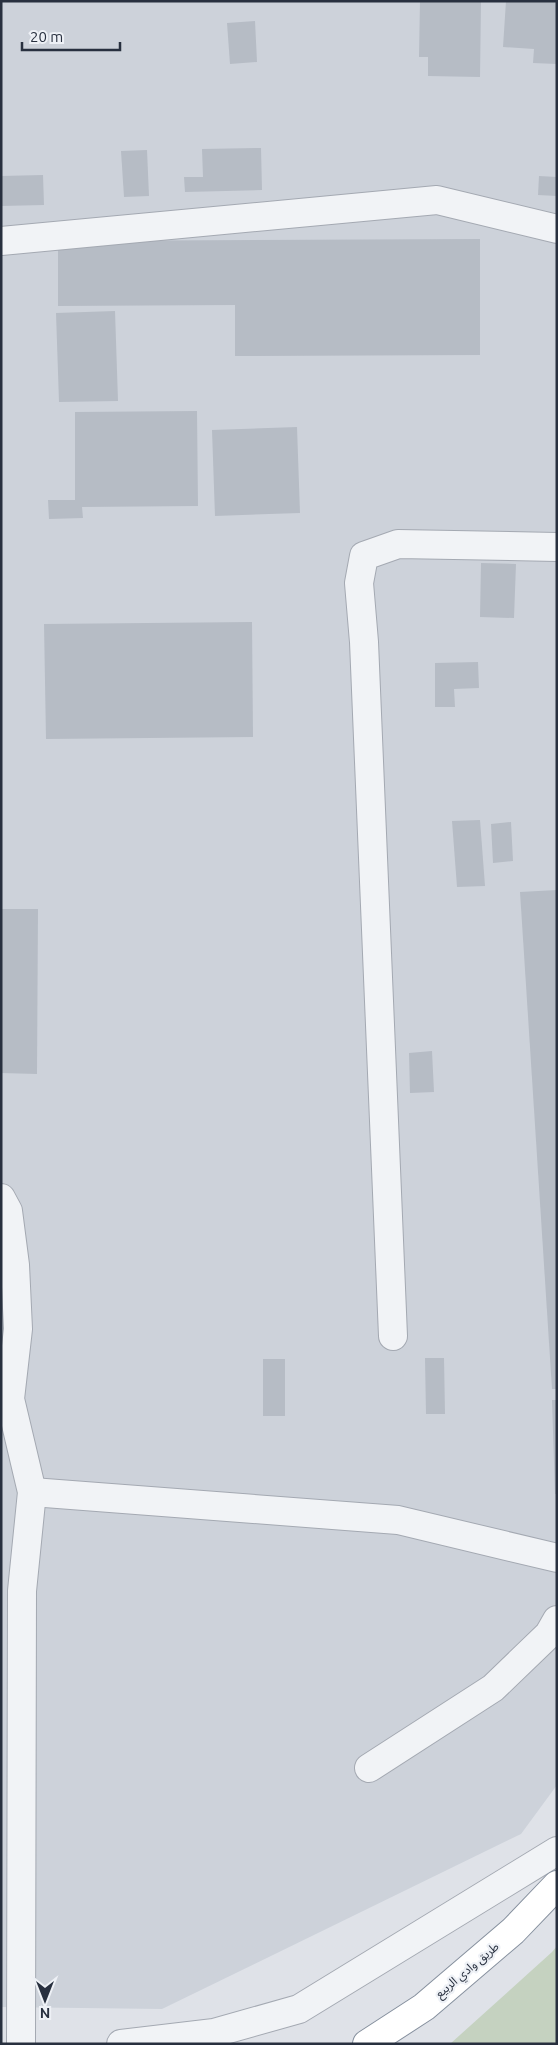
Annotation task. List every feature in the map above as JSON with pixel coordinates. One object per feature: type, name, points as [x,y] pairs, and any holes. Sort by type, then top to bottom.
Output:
[{"type":"highway","name":"طريق وادي الربيع","points":[[367,2044],[432,2000],[513,1931],[557,1884]]},
{"type":"street","points":[[1,241],[438,200],[557,229]]},
{"type":"street","points":[[393,1336],[364,652],[359,583],[364,556],[398,544],[557,547]]},
{"type":"street","points":[[1,1198],[8,1211],[18,1329],[10,1399],[32,1492],[22,1591],[21,2044]]},
{"type":"street","points":[[32,1492],[398,1520],[557,1558]]},
{"type":"street","points":[[369,1768],[493,1688],[549,1634],[557,1620]]},
{"type":"street","points":[[121,2044],[214,2033],[299,2010],[557,1851]]},
{"type":"shaded area","points":[[1,1],[557,1],[557,1785],[521,1834],[162,2009],[1,2007]]},
{"type":"green space","points":[[557,1946],[557,2044],[450,2044],[552,1952]]},
{"type":"building","points":[[420,1],[481,1],[480,77],[428,76],[428,57],[419,57]]},
{"type":"building","points":[[506,1],[557,1],[557,64],[533,63],[534,49],[503,47]]},
{"type":"building","points":[[255,21],[257,62],[230,64],[227,23]]},
{"type":"building","points":[[261,148],[262,190],[185,192],[184,177],[203,177],[202,149]]},
{"type":"building","points":[[147,150],[149,196],[124,197],[121,151]]},
{"type":"building","points":[[43,175],[44,205],[1,206],[1,176]]},
{"type":"building","points":[[539,176],[557,177],[557,196],[538,195]]},
{"type":"building","points":[[480,239],[480,355],[235,356],[235,305],[58,306],[58,241]]},
{"type":"building","points":[[115,311],[118,401],[59,402],[56,313]]},
{"type":"building","points":[[197,411],[198,506],[82,507],[83,518],[49,519],[48,500],[75,500],[75,412]]},
{"type":"building","points":[[297,427],[300,513],[215,516],[212,430]]},
{"type":"building","points":[[481,563],[516,564],[514,618],[480,617]]},
{"type":"building","points":[[252,622],[253,737],[46,739],[44,624]]},
{"type":"building","points":[[478,662],[479,688],[454,689],[455,707],[435,707],[435,663]]},
{"type":"building","points":[[480,820],[485,886],[457,887],[452,821]]},
{"type":"building","points":[[511,822],[513,861],[493,863],[491,824]]},
{"type":"building","points":[[557,890],[557,1389],[552,1389],[520,892]]},
{"type":"building","points":[[1,909],[38,909],[37,1074],[1,1073]]},
{"type":"building","points":[[432,1051],[434,1092],[410,1093],[409,1053]]},
{"type":"building","points":[[425,1358],[444,1358],[445,1414],[426,1414]]},
{"type":"building","points":[[263,1359],[285,1359],[285,1416],[263,1416]]},
{"type":"building","points":[[552,1400],[557,1400],[557,1494],[555,1494]]}]
